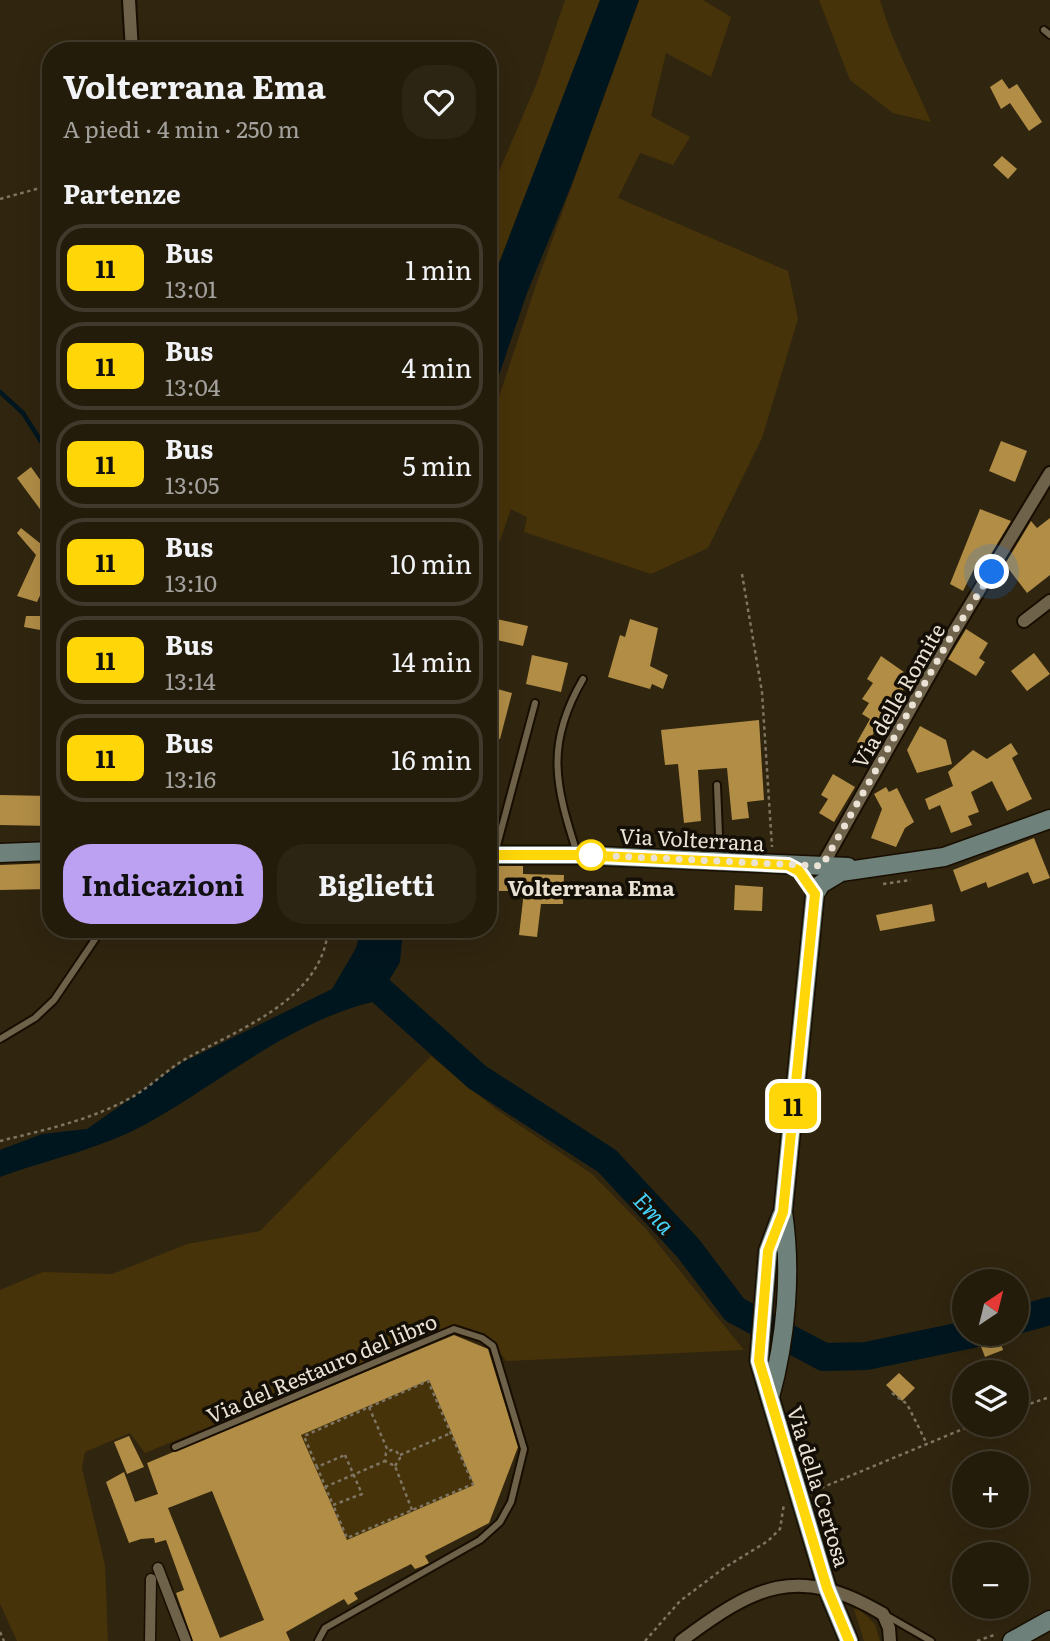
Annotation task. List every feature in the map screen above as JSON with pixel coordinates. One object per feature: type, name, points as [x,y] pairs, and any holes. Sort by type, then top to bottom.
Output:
[{"type":"main road","points":[[780,865],[855,868],[944,857],[1050,819]]},
{"type":"main road","points":[[0,853],[42,851]]},
{"type":"main road","name":"Via Volterrana","points":[[497,855],[578,855],[780,865],[805,878],[815,894]]},
{"type":"main road","points":[[805,878],[822,866]]},
{"type":"main road","points":[[815,894],[831,877],[855,868]]},
{"type":"main road","name":"Via della Certosa","points":[[770,1397],[779,1364],[789,1252],[783,1212],[815,894]]},
{"type":"main road","name":"Via della Certosa","points":[[783,1212],[768,1251],[759,1361],[827,1588],[846,1638]]},
{"type":"main road","points":[[1012,1641],[1050,1620]]},
{"type":"street","points":[[129,0],[131,42]]},
{"type":"street","name":"Via delle Romite","points":[[822,866],[949,640],[1050,472]]},
{"type":"street","points":[[1024,621],[1050,601]]},
{"type":"street","points":[[158,1568],[186,1641]]},
{"type":"street","points":[[150,1641],[151,1580]]},
{"type":"street","name":"Via della Certosa","points":[[681,1641],[747,1596],[783,1587],[827,1588],[883,1614]]},
{"type":"street","points":[[883,1614],[890,1641]]},
{"type":"lane","points":[[578,855],[555,763],[567,706],[583,680]]},
{"type":"lane","points":[[497,835],[536,703]]},
{"type":"lane","points":[[717,785],[720,862]]},
{"type":"lane","points":[[0,1038],[35,1018],[54,1000],[96,938]]},
{"type":"lane","name":"Via del Restauro del libro","points":[[176,1447],[454,1329],[482,1338],[493,1346],[524,1449],[511,1502],[500,1522],[480,1539],[325,1628],[318,1641]]},
{"type":"lane","name":"Via della Certosa","points":[[883,1614],[931,1641]]},
{"type":"path","points":[[0,200],[42,188]]},
{"type":"path","points":[[742,574],[762,692],[780,865]]},
{"type":"path","points":[[0,1141],[86,1118],[133,1097],[189,1057],[245,1030],[274,1012],[314,970],[327,938]]},
{"type":"path","points":[[428,1381],[451,1433],[473,1484],[347,1538],[303,1436],[428,1381]]},
{"type":"path","points":[[892,1393],[906,1404],[928,1444]]},
{"type":"path","points":[[1029,1404],[1050,1397]]},
{"type":"path","points":[[369,1407],[388,1451],[385,1461]]},
{"type":"path","points":[[400,1455],[451,1433]]},
{"type":"path","points":[[821,1488],[952,1434]]},
{"type":"path","points":[[388,1451],[400,1455]]},
{"type":"path","points":[[317,1467],[345,1455],[354,1474],[362,1494],[333,1505]]},
{"type":"path","points":[[395,1466],[400,1462],[400,1455]]},
{"type":"path","points":[[325,1487],[385,1461],[395,1466],[412,1510]]},
{"type":"path","points":[[645,1641],[680,1601],[724,1568],[768,1541],[780,1529],[789,1496]]},
{"type":"path","points":[[0,1632],[4,1641]]},
{"type":"shaded area","points":[[565,0],[600,0],[497,269],[497,176],[536,85]]},
{"type":"shaded area","points":[[639,0],[703,0],[731,17],[711,77],[666,53],[651,116],[690,137],[673,165],[640,153],[618,198],[788,271],[798,319],[762,438],[708,548],[651,574],[524,532],[527,517],[511,509],[497,549],[497,403],[537,282]]},
{"type":"shaded area","points":[[819,0],[880,0],[897,47],[931,122],[893,113],[850,80]]},
{"type":"shaded area","points":[[431,1056],[497,1110],[592,1174],[646,1229],[744,1350],[506,1361],[489,1337],[458,1325],[145,1453],[130,1433],[85,1452],[82,1468],[105,1565],[108,1641],[17,1641],[0,1604],[0,1290],[43,1272],[112,1274],[187,1244],[260,1231]]},
{"type":"shaded area","points":[[429,1380],[474,1485],[347,1540],[301,1435]]},
{"type":"shaded area","points":[[858,1608],[875,1624],[880,1641],[864,1641],[854,1609]]},
{"type":"water","points":[[600,0],[639,0],[573,181],[527,293],[497,381],[497,269]]},
{"type":"water","points":[[359,938],[402,938],[400,962],[377,1001],[315,1022],[286,1037],[129,1133],[0,1177],[0,1150],[42,1134],[87,1129],[183,1062],[332,989],[356,948]]},
{"type":"building","points":[[1002,79],[1009,89],[1017,84],[1042,122],[1029,131],[1010,103],[1001,109],[990,87]]},
{"type":"building","points":[[1002,156],[1017,169],[1008,179],[993,165]]},
{"type":"building","points":[[1001,441],[1027,451],[1015,482],[989,471]]},
{"type":"building","points":[[31,467],[42,482],[42,512],[17,478]]},
{"type":"building","points":[[980,509],[1011,521],[985,564],[978,561],[963,591],[950,584]]},
{"type":"building","points":[[1050,518],[1050,575],[1027,593],[1005,564],[1031,521],[1037,528]]},
{"type":"building","points":[[21,528],[42,545],[42,591],[37,602],[17,596],[36,555],[17,533]]},
{"type":"building","points":[[26,616],[42,616],[42,630],[24,627]]},
{"type":"building","points":[[497,619],[528,626],[523,646],[497,640]]},
{"type":"building","points":[[630,619],[658,628],[650,666],[668,675],[663,689],[652,684],[650,689],[608,677],[620,635],[625,637]]},
{"type":"building","points":[[966,629],[988,643],[979,658],[985,662],[976,676],[948,659]]},
{"type":"building","points":[[1034,653],[1050,674],[1027,691],[1011,671]]},
{"type":"building","points":[[532,655],[568,663],[561,692],[526,684]]},
{"type":"building","points":[[881,656],[911,677],[882,726],[880,724],[864,747],[857,742],[870,719],[862,714],[869,703],[862,699],[873,683],[867,679]]},
{"type":"building","points":[[497,689],[512,693],[500,739],[497,738]]},
{"type":"building","points":[[759,720],[764,800],[747,802],[749,818],[732,820],[727,768],[698,770],[701,821],[684,823],[678,764],[665,765],[661,730]]},
{"type":"building","points":[[920,726],[946,740],[952,764],[917,773],[907,750]]},
{"type":"building","points":[[1011,743],[1018,754],[1012,758],[1032,799],[1007,811],[992,781],[971,792],[979,812],[968,816],[972,825],[951,833],[940,805],[929,810],[925,799],[953,786],[948,772],[973,750],[987,759]]},
{"type":"building","points":[[833,774],[855,787],[834,822],[819,813],[828,799],[821,795]]},
{"type":"building","points":[[886,787],[889,792],[897,788],[914,822],[905,828],[896,847],[871,838],[882,809],[874,794]]},
{"type":"building","points":[[0,795],[42,796],[42,826],[0,825]]},
{"type":"building","points":[[1034,838],[1050,878],[1033,884],[1028,872],[988,888],[986,882],[961,892],[953,870]]},
{"type":"building","points":[[42,863],[42,889],[0,890],[0,865]]},
{"type":"building","points":[[497,866],[523,866],[523,874],[564,875],[563,904],[541,904],[537,937],[519,935],[524,891],[497,891]]},
{"type":"building","points":[[735,885],[763,887],[762,911],[734,910]]},
{"type":"building","points":[[932,904],[935,921],[880,931],[876,915]]},
{"type":"building","points":[[454,1335],[488,1349],[518,1447],[489,1523],[425,1556],[429,1563],[415,1569],[411,1564],[354,1593],[358,1599],[348,1605],[344,1599],[286,1632],[290,1641],[193,1641],[176,1593],[184,1590],[166,1540],[155,1543],[154,1538],[141,1539],[129,1543],[106,1482],[124,1472],[135,1502],[158,1494],[147,1463]],"holes":[[[429,1380],[474,1485],[347,1540],[301,1435]],[[212,1491],[264,1620],[220,1638],[168,1508]]]},
{"type":"building","points":[[981,1346],[1002,1346],[1003,1350],[985,1357]]},
{"type":"building","points":[[899,1373],[915,1388],[902,1401],[886,1385]]},
{"type":"building","points":[[129,1436],[144,1467],[127,1474],[114,1442]]},
{"type":"waterway","points":[[0,392],[23,413],[42,443]]},
{"type":"waterway","name":"Ema","points":[[363,975],[477,1077],[607,1161],[688,1248],[735,1310],[824,1357],[866,1356],[952,1338]]},
{"type":"waterway","name":"Ema","points":[[1029,1317],[1050,1311]]},
{"type":"bus line","name":"11","points":[[497,855],[578,855],[788,865],[799,871],[815,894],[783,1212],[768,1251],[759,1361],[804,1503],[827,1588],[849,1641]]},
{"type":"place","name":"Volterrana Ema","points":[[591,855]]},
{"type":"route","points":[[591,855],[822,866],[949,640],[992,572]]}]
